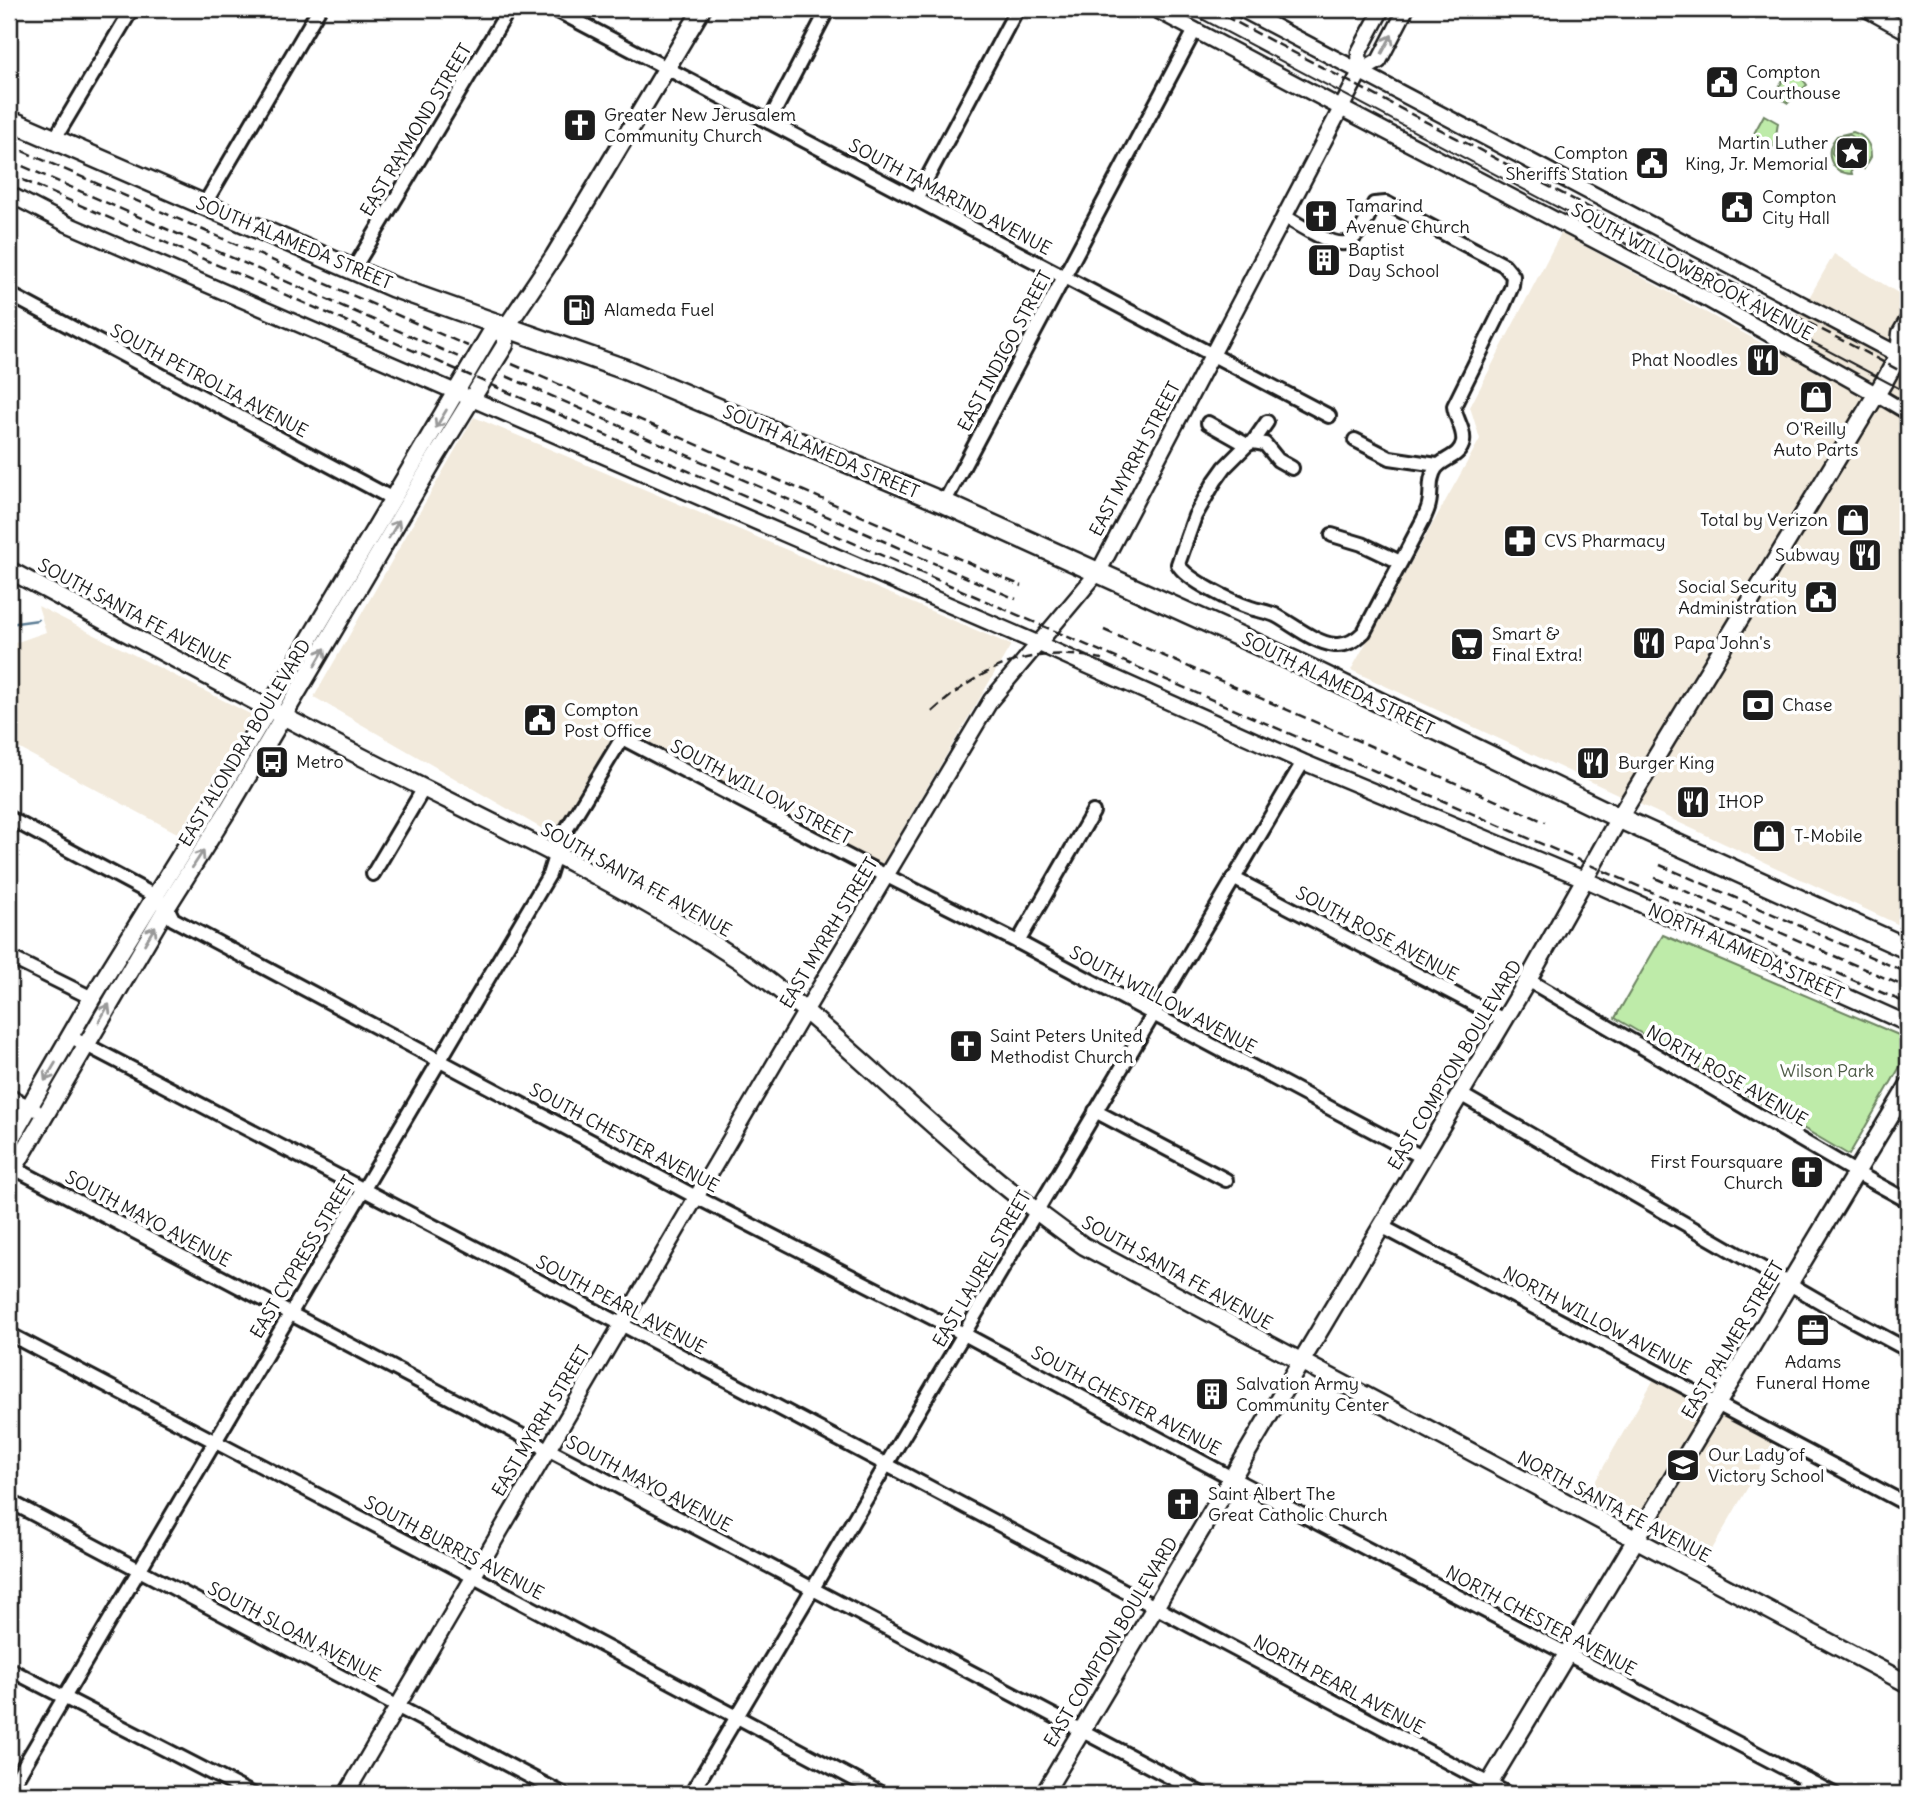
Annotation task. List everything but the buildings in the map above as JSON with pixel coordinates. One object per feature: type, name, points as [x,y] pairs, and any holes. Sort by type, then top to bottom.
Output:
[{"type":"main road","name":"EAST ALONDRA BOULEVARD","points":[[12,1172],[45,1115],[78,1041],[92,998],[161,901],[285,716],[464,395],[490,334],[507,326],[554,256],[702,9]]},
{"type":"main road","name":"SOUTH ALAMEDA STREET","points":[[9,120],[353,270],[624,369],[944,503],[1296,662],[1619,818]]},
{"type":"main road","name":"EAST COMPTON BOULEVARD","points":[[1044,1794],[1528,980],[1619,818],[1876,394],[1905,355],[1901,333],[1908,321]]},
{"type":"main road","name":"EAST ALONDRA BOULEVARD","points":[[9,1142],[30,1107],[78,1041],[161,901],[269,707],[393,499],[464,395]]},
{"type":"main road","name":"SOUTH SANTA FE AVENUE","points":[[9,570],[555,856],[672,919],[730,954],[806,1010],[978,1165],[1035,1212],[1084,1246],[1302,1363]]},
{"type":"main road","points":[[1619,818],[1908,949]]},
{"type":"main road","name":"EAST PALMER STREET","points":[[1486,1789],[1908,1086]]},
{"type":"main road","name":"NORTH SANTA FE AVENUE","points":[[1302,1363],[1908,1684]]},
{"type":"street","points":[[54,140],[132,9]]},
{"type":"street","points":[[204,205],[319,9]]},
{"type":"street","name":"EAST RAYMOND STREET","points":[[353,270],[509,9]]},
{"type":"street","name":"SOUTH TAMARIND AVENUE","points":[[554,9],[1329,416]]},
{"type":"street","points":[[769,122],[828,9]]},
{"type":"street","points":[[916,199],[1017,9]]},
{"type":"street","name":"SOUTH WILLOWBROOK AVENUE","points":[[1155,9],[1344,102],[1876,394]]},
{"type":"street","name":"SOUTH WILLOWBROOK AVENUE","points":[[1241,9],[1905,355]]},
{"type":"street","points":[[1382,9],[1359,52],[1360,72],[1379,61],[1406,9]]},
{"type":"street","points":[[1866,9],[1908,32]]},
{"type":"street","name":"EAST INDIGO STREET","points":[[944,503],[1195,30]]},
{"type":"street","name":"EAST MYRRH STREET","points":[[345,1794],[991,700],[1098,571],[1360,72]]},
{"type":"street","points":[[9,194],[67,224],[1037,643],[1303,762],[1584,880]]},
{"type":"street","points":[[1267,422],[1225,467],[1195,516],[1178,564],[1186,574],[1248,607],[1275,614],[1311,636],[1334,645],[1345,645],[1364,632],[1400,562],[1429,504],[1431,478],[1437,466],[1458,453],[1463,443],[1463,433],[1454,415],[1454,406],[1503,307],[1512,286],[1513,276],[1504,265],[1386,202],[1374,204],[1360,230],[1348,243],[1338,245],[1284,216]]},
{"type":"street","name":"SOUTH PETROLIA AVENUE","points":[[9,294],[393,499]]},
{"type":"street","points":[[1876,394],[1908,413]]},
{"type":"street","points":[[1208,423],[1250,443],[1265,444],[1278,460],[1292,468]]},
{"type":"street","points":[[1355,440],[1390,458],[1437,466]]},
{"type":"street","points":[[1332,535],[1362,544],[1400,562]]},
{"type":"street","name":"SOUTH WILLOW STREET","points":[[622,738],[885,876]]},
{"type":"street","name":"EAST CYPRESS STREET","points":[[9,1791],[549,875],[560,840],[622,738]]},
{"type":"street","name":"EAST LAUREL STREET","points":[[691,1794],[1303,762]]},
{"type":"street","points":[[373,874],[424,788]]},
{"type":"street","points":[[1018,943],[1093,811]]},
{"type":"street","name":"SOUTH CHESTER AVENUE","points":[[9,818],[161,901],[173,919],[1233,1478]]},
{"type":"street","name":"SOUTH WILLOW AVENUE","points":[[885,876],[1018,943],[1422,1157]]},
{"type":"street","name":"SOUTH ROSE AVENUE","points":[[1233,878],[1504,1020]]},
{"type":"street","name":"NORTH ALAMEDA STREET","points":[[1584,880],[1908,1024]]},
{"type":"street","points":[[9,957],[92,998]]},
{"type":"street","name":"NORTH ROSE AVENUE","points":[[1528,980],[1908,1201]]},
{"type":"street","name":"SOUTH PEARL AVENUE","points":[[78,1041],[621,1324],[1154,1607]]},
{"type":"street","points":[[1460,1094],[1908,1350]]},
{"type":"street","points":[[9,1096],[45,1115]]},
{"type":"street","points":[[1095,1111],[1226,1180]]},
{"type":"street","name":"SOUTH MAYO AVENUE","points":[[12,1172],[289,1314],[1202,1794]]},
{"type":"street","name":"NORTH WILLOW AVENUE","points":[[1381,1226],[1908,1505]]},
{"type":"street","name":"SOUTH BURRIS AVENUE","points":[[9,1334],[882,1794]]},
{"type":"street","name":"NORTH CHESTER AVENUE","points":[[1233,1478],[1834,1794]]},
{"type":"street","name":"SOUTH SLOAN AVENUE","points":[[9,1501],[563,1794]]},
{"type":"street","name":"NORTH PEARL AVENUE","points":[[1154,1607],[1486,1789],[1508,1794]]},
{"type":"street","points":[[9,1669],[252,1794]]},
{"type":"street","points":[[1798,1794],[1807,1780]]},
{"type":"shaded area","points":[[1561,233],[1778,352],[1834,254],[1908,299],[1908,929],[1351,670],[1480,439],[1470,407]]},
{"type":"shaded area","points":[[474,417],[1011,645],[881,866],[627,732],[612,738],[553,835],[314,697]]},
{"type":"shaded area","points":[[38,606],[252,715],[179,834],[9,743],[9,645],[46,632]]},
{"type":"shaded area","name":"Our Lady of Victory School","points":[[1654,1379],[1774,1442],[1710,1553],[1592,1487]]},
{"type":"green space","points":[[1788,70],[1801,77],[1807,85],[1788,103],[1775,95]]},
{"type":"green space","points":[[1764,115],[1778,123],[1774,148],[1764,148],[1750,141]]},
{"type":"green space","points":[[1853,132],[1864,138],[1870,148],[1871,157],[1864,169],[1859,162],[1864,153],[1862,143],[1850,135],[1837,140],[1832,153],[1840,164],[1850,166],[1852,174],[1844,173],[1834,166],[1830,149],[1837,136]]},
{"type":"green space","name":"Wilson Park","points":[[1663,935],[1908,1039],[1908,1053],[1849,1155],[1615,1018]]},
{"type":"waterway","points":[[9,624],[38,620]]},
{"type":"tram line","points":[[1183,9],[1908,393]]},
{"type":"railway","points":[[1211,9],[1908,375]]},
{"type":"railway","points":[[9,145],[468,346]]},
{"type":"railway","points":[[9,160],[463,359]]},
{"type":"railway","points":[[9,174],[1908,1004]]},
{"type":"railway","points":[[512,364],[1022,586]]},
{"type":"railway","points":[[506,376],[1016,599]]},
{"type":"railway","points":[[1104,630],[1545,822]]},
{"type":"railway","points":[[932,712],[970,682],[1010,663],[1030,657],[1052,655],[1102,659]]},
{"type":"railway","points":[[1660,865],[1908,973]]},
{"type":"railway","points":[[1655,878],[1908,988]]},
{"type":"place","name":"Compton Courthouse","points":[[1722,82]]},
{"type":"place","name":"Greater New Jerusalem Community Church","points":[[580,125]]},
{"type":"place","name":"Martin Luther King, Jr. Memorial","points":[[1852,153]]},
{"type":"place","name":"Compton Sheriffs Station","points":[[1652,163]]},
{"type":"place","name":"Compton City Hall","points":[[1737,207]]},
{"type":"place","name":"Tamarind Avenue Church","points":[[1321,216]]},
{"type":"place","name":"Baptist Day School","points":[[1324,260]]},
{"type":"place","name":"Alameda Fuel","points":[[579,310]]},
{"type":"place","name":"Phat Noodles","points":[[1763,360]]},
{"type":"place","name":"O'Reilly Auto Parts","points":[[1816,397]]},
{"type":"place","name":"Total by Verizon","points":[[1853,520]]},
{"type":"place","name":"CVS Pharmacy","points":[[1520,541]]},
{"type":"place","name":"Subway","points":[[1865,555]]},
{"type":"place","name":"Social Security Administration","points":[[1821,597]]},
{"type":"place","name":"Papa John's","points":[[1649,643]]},
{"type":"place","name":"Smart & Final Extra!","points":[[1467,644]]},
{"type":"place","name":"Chase","points":[[1758,705]]},
{"type":"place","name":"Compton Post Office","points":[[540,720]]},
{"type":"place","name":"Metro","points":[[272,762]]},
{"type":"place","name":"Burger King","points":[[1593,763]]},
{"type":"place","name":"IHOP","points":[[1693,802]]},
{"type":"place","name":"T-Mobile","points":[[1769,836]]},
{"type":"place","name":"Saint Peters United Methodist Church","points":[[966,1046]]},
{"type":"place","name":"First Foursquare Church","points":[[1807,1172]]},
{"type":"place","name":"Adams Funeral Home","points":[[1813,1330]]},
{"type":"place","name":"Salvation Army Community Center","points":[[1212,1394]]},
{"type":"place","name":"Our Lady of Victory School","points":[[1683,1465]]},
{"type":"place","name":"Saint Albert The Great Catholic Church","points":[[1183,1504]]}]
